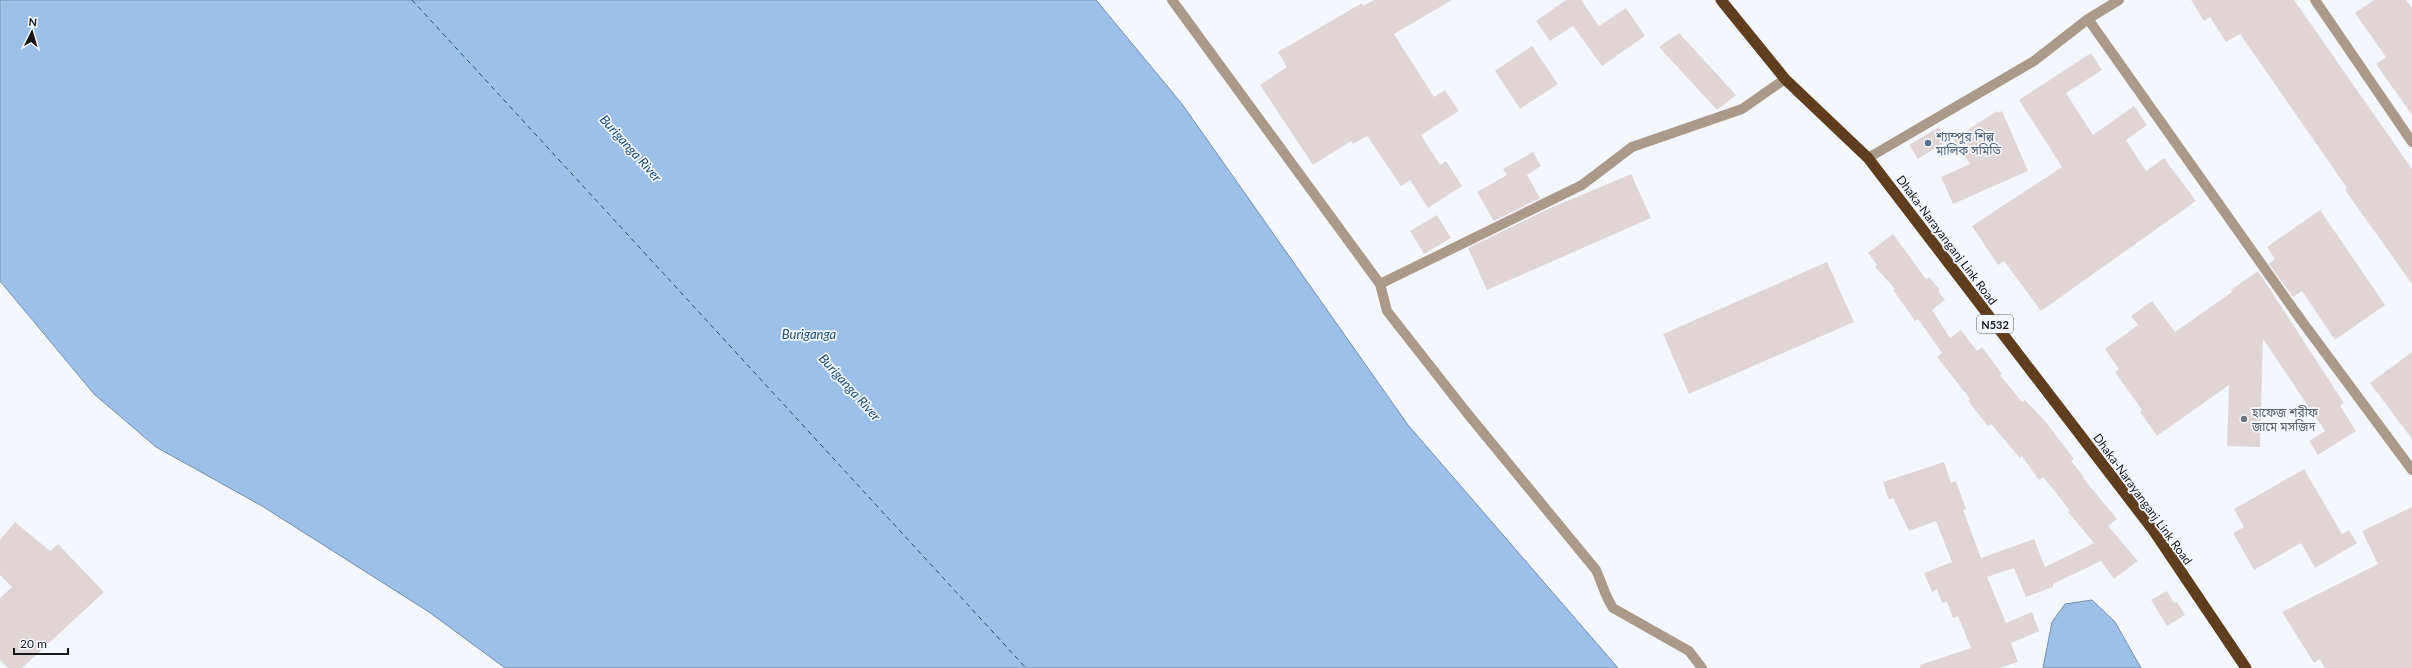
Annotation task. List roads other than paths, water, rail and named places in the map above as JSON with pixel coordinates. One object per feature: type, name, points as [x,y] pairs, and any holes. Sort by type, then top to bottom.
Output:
[{"type":"highway","name":"Dhaka-Narayanganj Link Road","points":[[1721,0],[1785,79],[1868,158],[2152,530],[2246,668]]},
{"type":"street","points":[[1172,0],[1380,284],[1386,311],[1467,414],[1596,570],[1603,585],[1606,598],[1612,608],[1689,652],[1702,668]]},
{"type":"street","points":[[1868,158],[2034,62],[2088,19],[2119,0]]},
{"type":"street","points":[[2315,0],[2412,142]]},
{"type":"street","points":[[2088,19],[2301,320],[2412,470]]},
{"type":"street","points":[[1380,284],[1582,185],[1632,147],[1742,109],[1785,79]]},
{"type":"water","name":"Buriganga","points":[[0,0],[1096,0],[1182,104],[1408,425],[1618,668],[505,668],[429,612],[262,506],[156,447],[94,394],[0,281]]},
{"type":"water","points":[[2092,600],[2115,622],[2141,668],[2043,668],[2052,622],[2065,604]]},
{"type":"place","name":"শ্যাম্পুর শিল্প মালিক সমিতি","points":[[1928,143]]},
{"type":"place","name":"হাফেজ শরীফ জামে মসজিদ","points":[[2244,419]]},
{"type":"water label","name":"Buriganga River","points":[[631,148]]},
{"type":"water label","name":"Buriganga River","points":[[850,387]]}]
